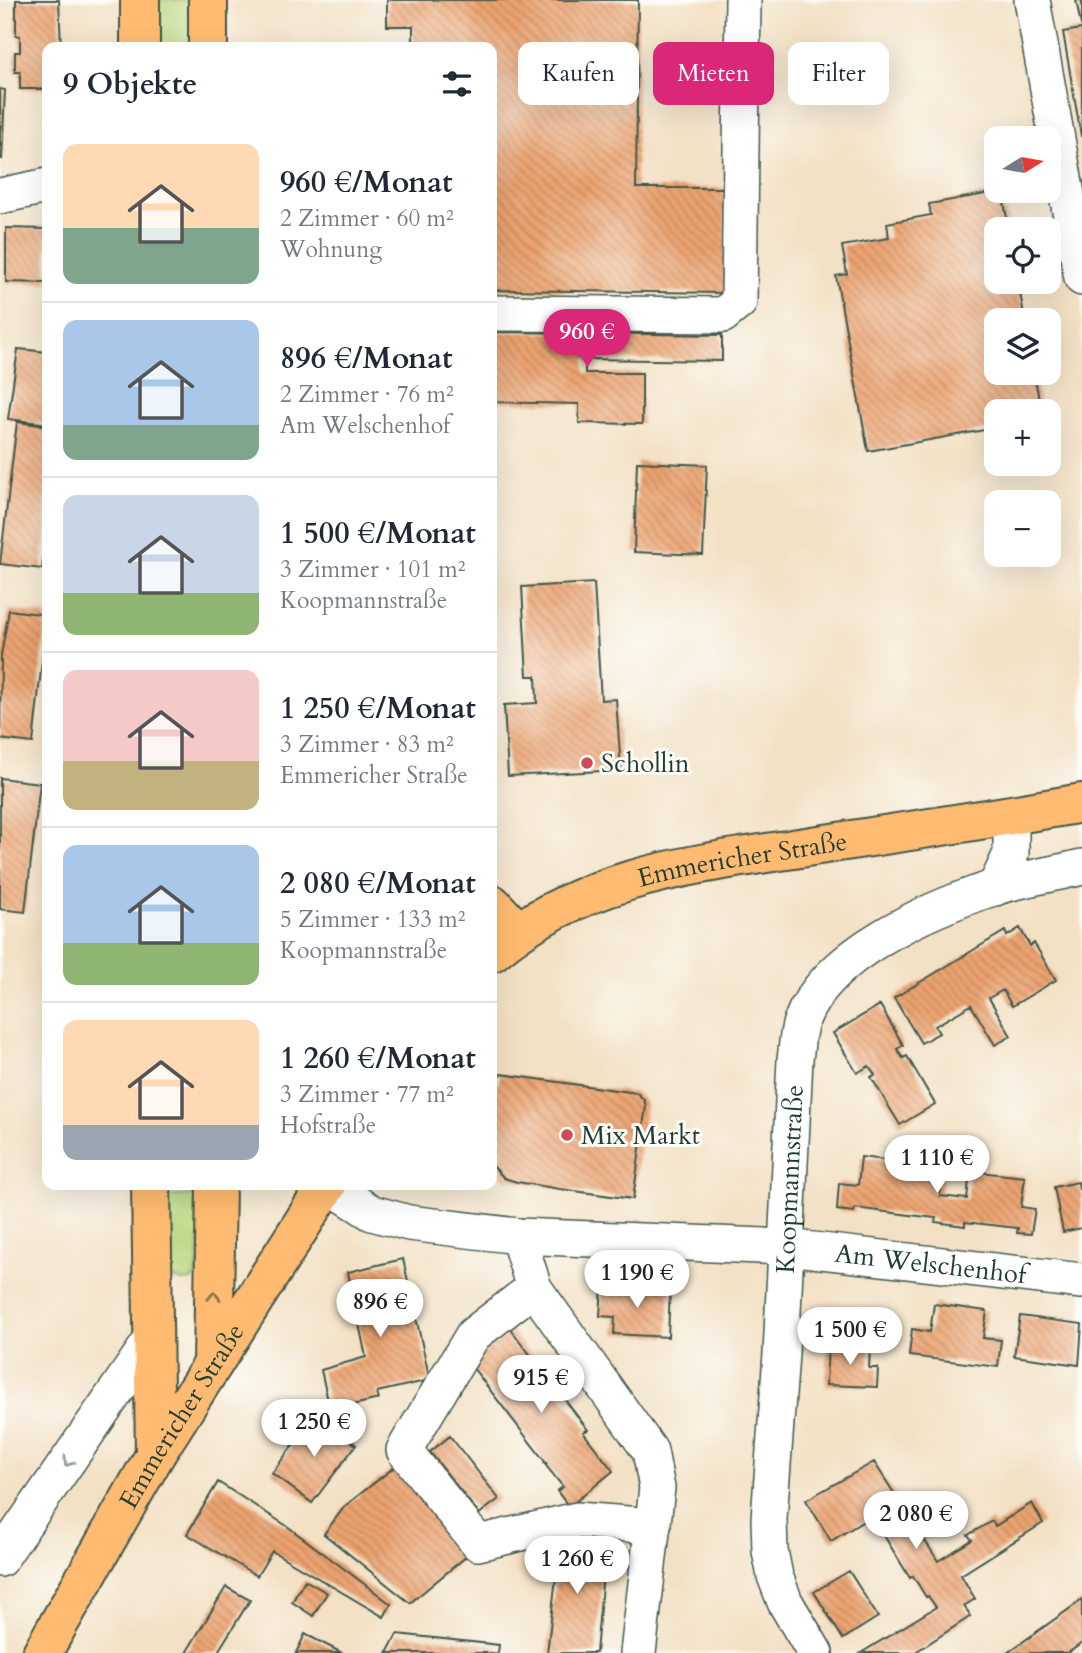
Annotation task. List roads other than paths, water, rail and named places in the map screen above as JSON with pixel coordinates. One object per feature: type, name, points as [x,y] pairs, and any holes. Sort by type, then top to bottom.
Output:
[{"type":"main road","points":[[140,0],[140,42]]},
{"type":"main road","points":[[208,0],[208,42]]},
{"type":"main road","name":"Emmericher Straße","points":[[500,929],[590,893],[669,869],[1082,803]]},
{"type":"main road","points":[[151,1190],[154,1332],[166,1416]]},
{"type":"main road","points":[[154,1332],[170,1358],[197,1367],[213,1364],[216,1190]]},
{"type":"main road","name":"Emmericher Straße","points":[[42,1653],[155,1455],[166,1416],[213,1364],[325,1190]]},
{"type":"street","points":[[497,313],[723,315],[739,302],[743,0]]},
{"type":"street","points":[[1032,0],[1082,278]]},
{"type":"street","points":[[0,196],[42,187]]},
{"type":"street","points":[[995,888],[1011,855],[1011,815]]},
{"type":"street","points":[[995,888],[1082,867]]},
{"type":"street","name":"Koopmannstraße","points":[[815,1653],[785,1602],[775,1576],[770,1550],[769,1519],[787,1247],[795,1059],[801,1022],[819,991],[836,971],[861,949],[945,905],[995,888]]},
{"type":"street","name":"Am Welschenhof","points":[[336,1190],[372,1213],[409,1223],[518,1236],[787,1247],[1082,1281]]},
{"type":"street","points":[[518,1236],[534,1288],[650,1451],[657,1488],[638,1653]]},
{"type":"street","points":[[534,1288],[473,1335],[404,1450],[478,1543],[577,1520],[653,1526]]},
{"type":"street","points":[[0,1559],[148,1345],[154,1332]]},
{"type":"street","points":[[106,1406],[129,1405],[166,1416]]},
{"type":"place","name":"Schollin","points":[[587,763]]},
{"type":"place","name":"Mix Markt","points":[[567,1135]]}]
